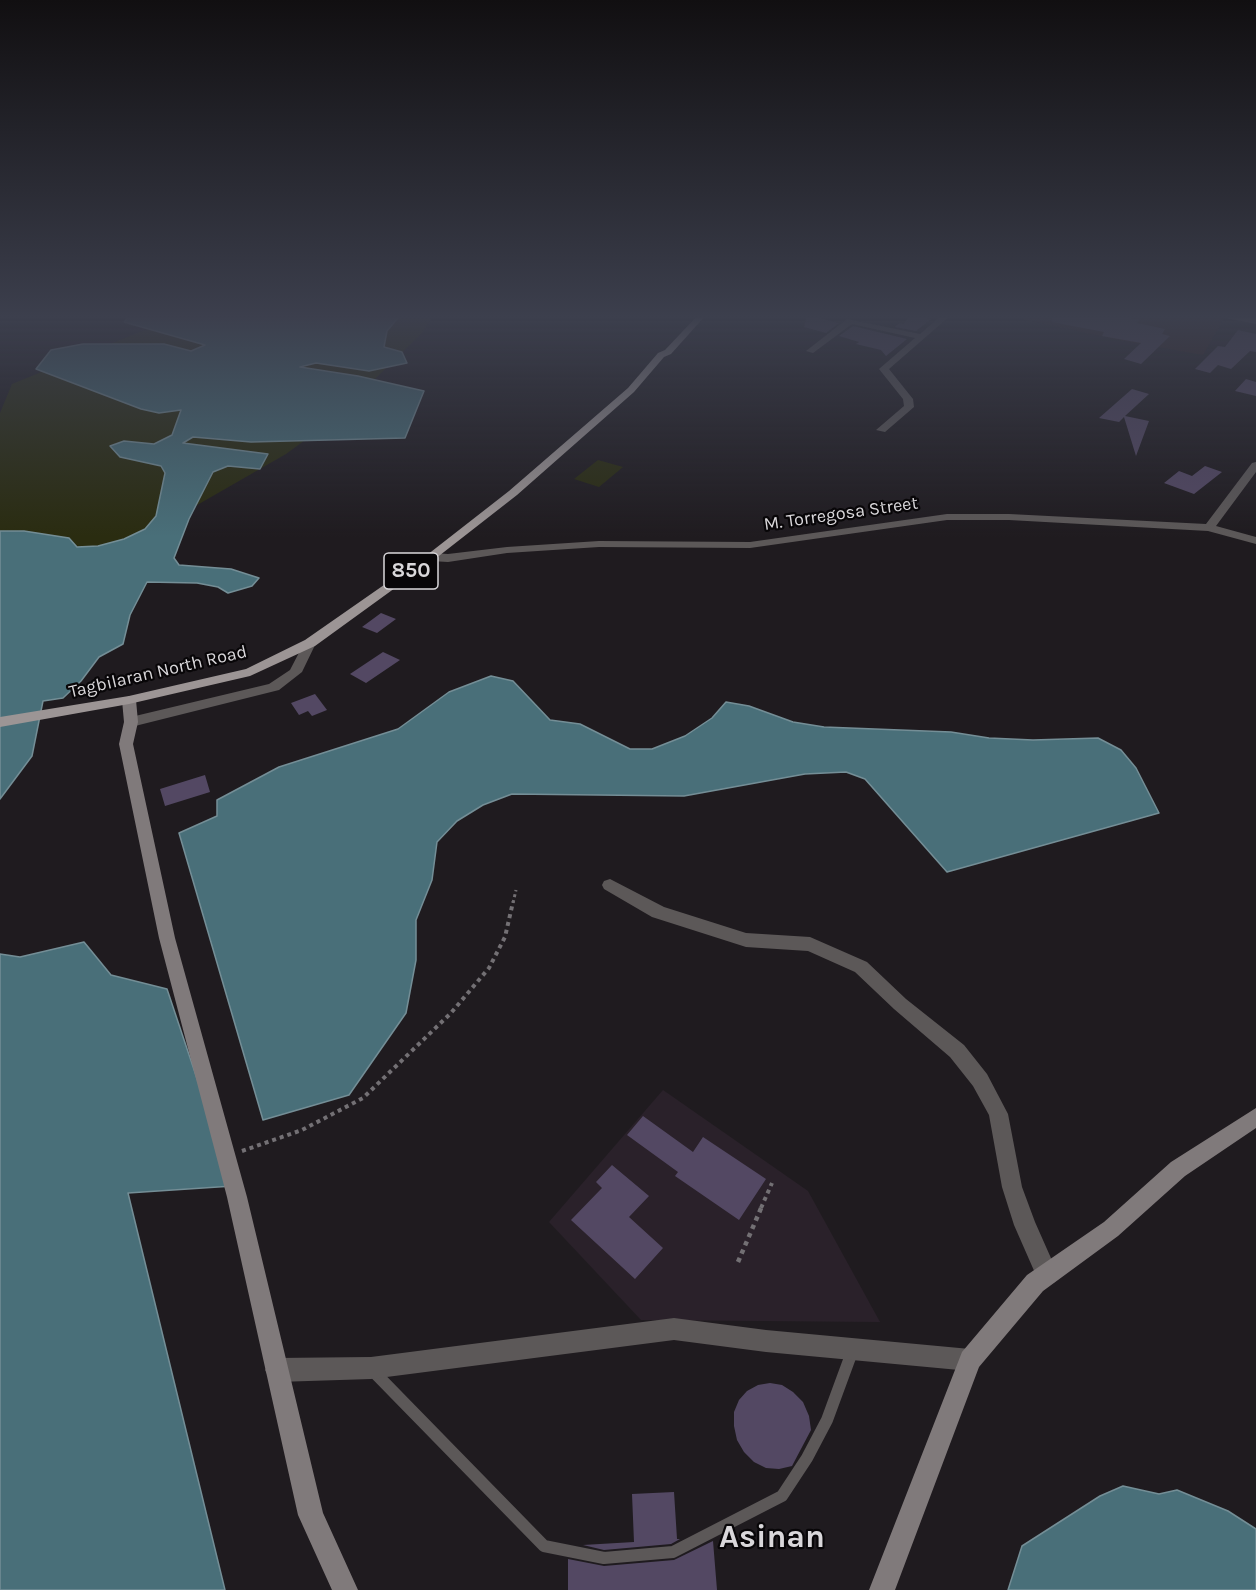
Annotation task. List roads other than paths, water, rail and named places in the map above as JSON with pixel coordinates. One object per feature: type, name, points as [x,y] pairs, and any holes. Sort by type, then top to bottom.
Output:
[{"type":"main road","name":"Tagbilaran North Road","points":[[0,722],[129,700],[250,672],[310,643],[431,557],[513,493],[632,389]]},
{"type":"street","points":[[881,430],[909,407],[908,399],[900,389]]},
{"type":"street","points":[[1209,528],[1256,465]]},
{"type":"street","name":"M. Torregosa Street","points":[[431,557],[448,558],[507,550],[599,544],[750,545],[886,524],[947,518],[1009,517],[1209,528],[1256,541]]},
{"type":"street","points":[[131,722],[274,687],[295,672],[310,643]]},
{"type":"street","points":[[129,700],[131,722],[126,744],[167,939],[227,1159],[311,1515],[345,1590]]},
{"type":"street","points":[[610,885],[669,915],[746,940],[810,944],[861,967],[900,1004],[957,1051],[980,1080],[998,1113],[1012,1187],[1025,1225],[1047,1274]]},
{"type":"street","points":[[882,1590],[970,1360],[1035,1283],[1111,1229],[1178,1169],[1256,1117]]},
{"type":"street","points":[[277,1370],[371,1368],[674,1329],[970,1360]]},
{"type":"lane","points":[[371,1368],[544,1546],[604,1558],[673,1552],[782,1496],[807,1458],[827,1420],[854,1349]]},
{"type":"water","points":[[89,389],[424,391],[405,438],[251,442],[193,437],[183,443],[268,454],[260,469],[228,466],[213,472],[189,519],[174,558],[179,565],[231,569],[259,578],[252,586],[228,593],[218,587],[197,583],[147,582],[130,615],[123,644],[99,657],[81,681],[63,698],[43,701],[32,756],[0,799],[0,531],[24,531],[69,538],[77,547],[98,546],[124,539],[145,529],[156,516],[165,473],[161,466],[120,457],[110,446],[124,441],[154,444],[172,435],[181,410],[159,413],[141,409]]},
{"type":"water","points":[[491,676],[513,681],[550,720],[580,724],[630,749],[652,749],[685,736],[712,718],[726,702],[749,706],[793,722],[824,727],[951,732],[989,738],[1033,740],[1098,738],[1121,750],[1136,768],[1159,813],[947,872],[865,779],[846,772],[805,774],[684,796],[512,794],[483,805],[457,821],[437,842],[432,880],[416,920],[416,960],[406,1013],[349,1095],[263,1120],[179,833],[217,816],[217,800],[279,767],[398,729],[449,692]]},
{"type":"water","points":[[84,942],[111,975],[167,989],[233,1186],[128,1193],[225,1590],[0,1590],[0,954],[20,957]]},
{"type":"water","points":[[1123,1486],[1159,1494],[1177,1490],[1228,1511],[1256,1529],[1256,1590],[1008,1590],[1022,1546],[1100,1496]]},
{"type":"district","name":"Asinan","points":[[772,1538]]}]
